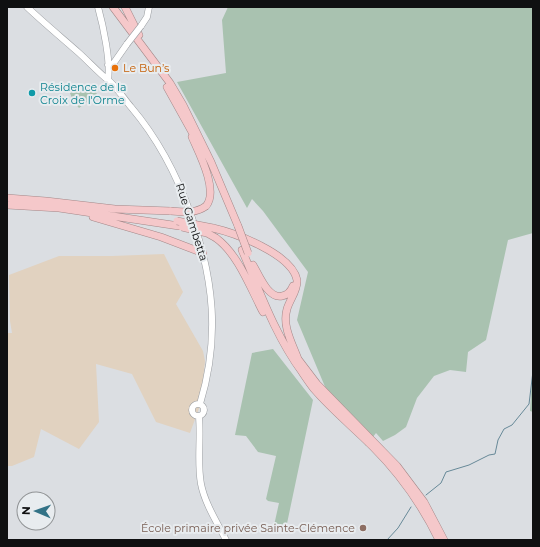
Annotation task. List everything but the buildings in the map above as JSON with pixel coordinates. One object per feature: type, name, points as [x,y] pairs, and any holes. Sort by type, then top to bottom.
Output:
[{"type":"highway","points":[[108,7],[121,27],[167,86],[177,104],[210,169],[235,225],[266,308],[291,357],[313,388],[374,445],[408,488],[430,522],[439,540]]},
{"type":"highway","points":[[113,7],[170,83],[193,123],[226,197],[235,225]]},
{"type":"highway","points":[[125,7],[149,55]]},
{"type":"highway","points":[[7,198],[30,202],[93,207],[189,212],[201,209],[206,206],[211,196],[210,186],[198,152],[177,104]]},
{"type":"highway","points":[[7,205],[30,202],[48,209],[109,221],[161,237],[203,253]]},
{"type":"highway","points":[[40,206],[179,225]]},
{"type":"highway","points":[[93,207],[179,225],[207,233],[214,232],[240,236],[263,247],[279,257],[294,273],[297,280],[296,289],[287,309],[286,319],[287,332],[298,359]]},
{"type":"highway","points":[[214,232],[242,240],[277,260],[293,277],[291,290],[289,293],[282,296],[274,296],[267,290],[245,251]]},
{"type":"highway","points":[[214,232],[232,254],[270,326],[280,337]]},
{"type":"highway","points":[[253,265],[282,333],[298,359],[317,384],[412,485],[434,519],[444,540]]},
{"type":"main road","name":"Rue Gambetta","points":[[27,7],[81,54],[109,82],[138,115],[162,149],[182,188],[199,236],[203,253],[210,287],[213,320],[208,375],[200,404]]},
{"type":"main road","points":[[98,7],[101,17],[109,71],[109,82]]},
{"type":"main road","points":[[108,65],[113,64],[141,26],[147,17],[150,7]]},
{"type":"main road","points":[[200,404],[203,406],[205,411],[199,417],[193,414],[192,409],[194,405],[200,404]]},
{"type":"main road","points":[[199,417],[199,465],[201,483],[209,507],[226,540]]},
{"type":"shaded area","points":[[164,254],[183,292],[176,304],[203,351],[205,361],[201,403],[190,433],[156,422],[132,374],[96,364],[99,422],[79,449],[41,429],[34,457],[12,466],[7,466],[7,333],[12,333],[10,321],[9,275],[59,256]]},
{"type":"green space","points":[[228,7],[533,7],[533,233],[508,240],[486,340],[468,352],[466,372],[450,370],[434,376],[417,398],[406,427],[383,441],[376,433],[366,446],[344,413],[339,420],[297,320],[308,272],[263,211],[252,199],[247,208],[177,82],[226,73],[222,20]]},
{"type":"green space","points":[[93,84],[97,87],[94,90],[97,94],[79,108],[73,101],[70,93]]},
{"type":"green space","points":[[273,349],[313,400],[285,533],[273,530],[279,503],[268,501],[266,499],[276,456],[258,452],[246,436],[235,435],[252,353]]},
{"type":"green space","points":[[533,363],[533,412],[530,411]]},
{"type":"waterway","points":[[426,495],[441,483],[446,472],[469,465],[489,455],[495,454],[498,440],[504,429],[512,425],[529,404],[533,371]]},
{"type":"waterway","points":[[387,540],[398,528],[411,507]]},
{"type":"place","name":"Le Bun’s","points":[[115,68]]},
{"type":"place","name":"Résidence de la Croix de l'Orme","points":[[32,93]]},
{"type":"place","name":"École primaire privée Sainte-Clémence","points":[[363,528]]}]
